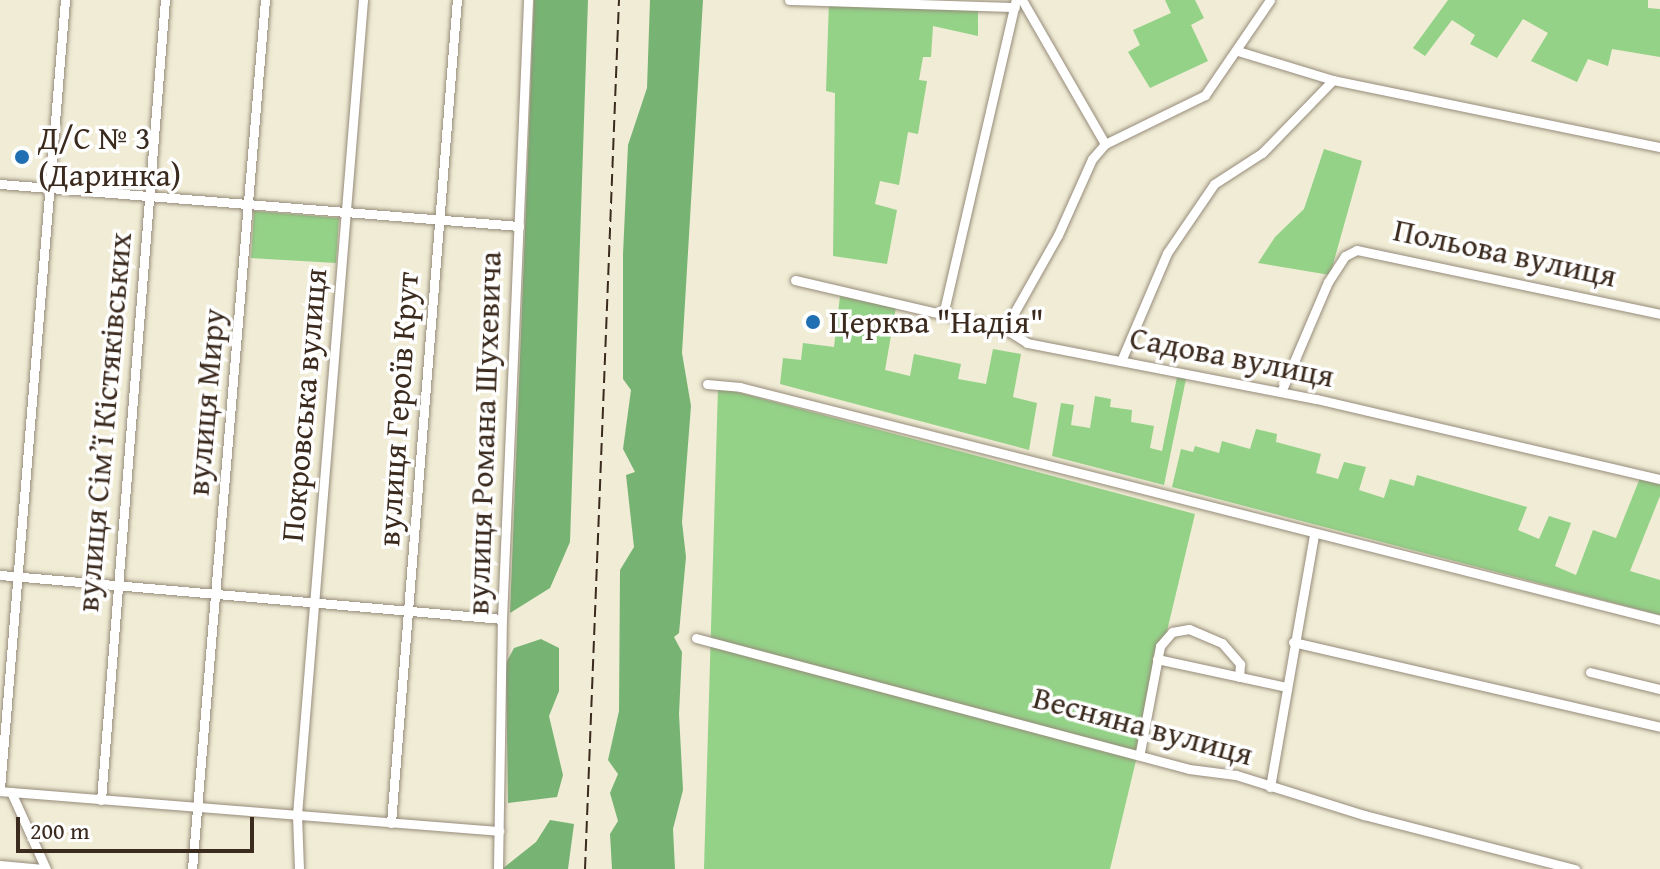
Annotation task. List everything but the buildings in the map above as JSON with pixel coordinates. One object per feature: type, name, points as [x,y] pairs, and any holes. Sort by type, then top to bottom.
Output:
[{"type":"street","points":[[44,869],[4,791],[16,576],[65,0]]},
{"type":"street","name":"вулиця Сімʼї Кістяківських","points":[[101,800],[165,0]]},
{"type":"street","name":"вулиця Миру","points":[[192,869],[265,0]]},
{"type":"street","name":"Покровська вулиця","points":[[299,869],[297,815],[363,0]]},
{"type":"street","name":"вулиця Героїв Крут","points":[[391,823],[457,0]]},
{"type":"street","name":"вулиця Романа Шухевича","points":[[498,869],[502,619],[528,0]]},
{"type":"street","points":[[789,0],[1017,2]]},
{"type":"street","points":[[1005,329],[1045,260],[1092,159],[1105,144],[1205,95],[1270,0]]},
{"type":"street","points":[[1017,2],[1105,144]]},
{"type":"street","points":[[943,315],[1017,2]]},
{"type":"street","points":[[1238,51],[1333,80],[1660,147]]},
{"type":"street","points":[[1121,361],[1167,253],[1214,184],[1262,153],[1333,80]]},
{"type":"street","points":[[0,184],[519,226]]},
{"type":"street","name":"Польова вулиця","points":[[1281,392],[1328,282],[1345,256],[1357,250],[1660,314]]},
{"type":"street","name":"Садова вулиця","points":[[795,280],[1005,329],[1027,343],[1281,392],[1660,479]]},
{"type":"street","points":[[707,384],[740,387],[1660,620]]},
{"type":"street","points":[[1270,787],[1314,534]]},
{"type":"street","points":[[0,575],[502,619]]},
{"type":"street","points":[[1140,752],[1157,659],[1172,632],[1189,629],[1222,643],[1240,664],[1239,677]]},
{"type":"street","name":"Весняна вулиця","points":[[696,638],[1140,752],[1549,865],[1575,869]]},
{"type":"street","points":[[1293,642],[1660,727]]},
{"type":"street","points":[[1157,659],[1286,687]]},
{"type":"street","points":[[1590,672],[1660,689]]},
{"type":"street","points":[[4,791],[499,831]]},
{"type":"street","points":[[0,865],[44,869]]},
{"type":"green space","points":[[534,0],[588,0],[570,542],[550,588],[510,613]]},
{"type":"green space","points":[[650,0],[703,0],[682,353],[691,406],[682,522],[686,557],[679,633],[674,637],[682,652],[679,714],[683,790],[673,829],[675,869],[612,869],[610,834],[618,821],[610,793],[618,774],[608,760],[619,711],[620,570],[634,547],[626,475],[635,472],[623,449],[631,390],[623,379],[623,254],[628,145],[647,88]]},
{"type":"green space","points":[[829,0],[978,2],[978,36],[933,26],[931,57],[923,57],[919,80],[927,81],[918,134],[908,132],[899,185],[880,181],[875,204],[897,210],[887,264],[833,256],[835,93],[826,91]]},
{"type":"green space","points":[[1165,0],[1195,0],[1204,18],[1191,25],[1208,61],[1150,88],[1128,52],[1140,45],[1133,30],[1171,13]]},
{"type":"green space","points":[[1448,0],[1648,0],[1648,8],[1660,9],[1660,57],[1612,49],[1608,66],[1588,59],[1577,82],[1531,61],[1548,33],[1523,19],[1497,58],[1470,44],[1475,35],[1452,20],[1425,56],[1413,48]]},
{"type":"green space","points":[[1324,149],[1362,161],[1330,275],[1258,263],[1275,237],[1304,209]]},
{"type":"green space","points":[[254,211],[339,218],[336,263],[251,258]]},
{"type":"green space","points":[[840,296],[896,307],[885,370],[910,376],[914,354],[961,364],[958,379],[986,384],[993,349],[1021,354],[1013,397],[1037,403],[1029,450],[780,384],[783,358],[801,360],[803,343],[834,347]]},
{"type":"green space","points":[[1177,377],[1186,379],[1164,485],[1052,456],[1061,403],[1074,405],[1071,425],[1090,428],[1095,396],[1111,399],[1110,407],[1132,410],[1131,422],[1154,426],[1150,448],[1162,451]]},
{"type":"green space","points":[[718,387],[1195,514],[1110,869],[704,869]]},
{"type":"green space","points":[[1256,429],[1277,434],[1276,442],[1321,454],[1316,473],[1338,479],[1344,462],[1366,467],[1359,490],[1384,498],[1390,479],[1414,486],[1417,475],[1527,507],[1518,530],[1539,539],[1549,516],[1571,523],[1555,566],[1576,575],[1593,530],[1616,538],[1640,478],[1660,482],[1660,496],[1630,571],[1660,580],[1660,615],[1172,487],[1181,449],[1193,452],[1195,446],[1219,453],[1222,441],[1250,449]]},
{"type":"green space","points":[[541,639],[559,648],[559,691],[549,716],[563,775],[557,797],[508,803],[506,663],[514,648]]},
{"type":"green space","points":[[550,820],[574,824],[568,869],[502,869],[536,842]]},
{"type":"railway","points":[[585,869],[619,0]]},
{"type":"place","name":"Д/С № 3 (Даринка)","points":[[22,157]]},
{"type":"place","name":"Церква \"Надія\"","points":[[813,322]]}]
